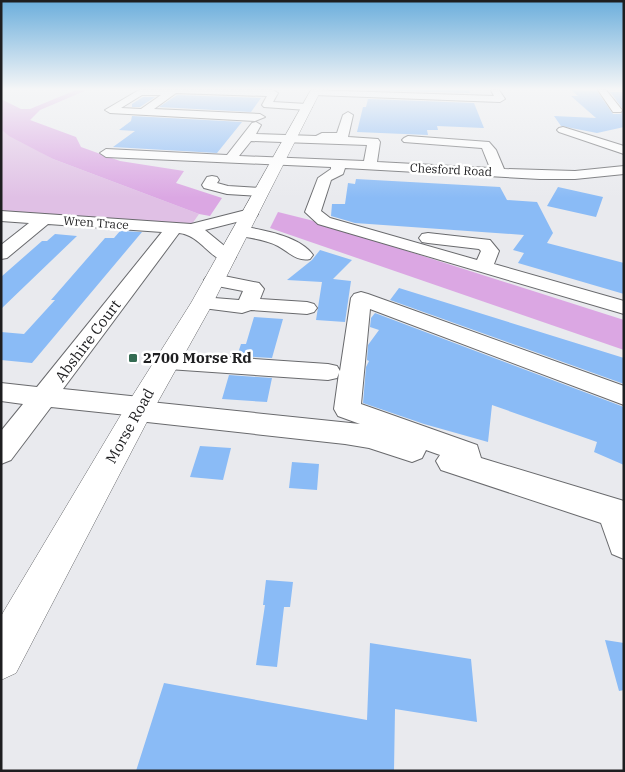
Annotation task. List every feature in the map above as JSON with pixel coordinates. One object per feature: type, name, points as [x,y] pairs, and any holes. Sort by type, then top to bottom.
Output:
[{"type":"main road","name":"Morse Road","points":[[1,658],[139,409],[221,268],[296,126]]},
{"type":"street","points":[[257,126],[218,173],[196,178],[202,168],[207,166],[218,173],[228,190],[261,192]]},
{"type":"street","points":[[342,136],[345,126]]},
{"type":"street","points":[[448,130],[451,142]]},
{"type":"street","points":[[563,130],[624,150]]},
{"type":"street","points":[[473,131],[477,144]]},
{"type":"street","points":[[248,136],[342,136],[403,149],[451,142],[477,144],[488,146],[499,172]]},
{"type":"street","points":[[291,137],[374,142],[370,161]]},
{"type":"street","points":[[321,139],[315,154],[334,163],[484,179],[528,189],[533,184],[530,174]]},
{"type":"street","name":"Chesford Road","points":[[218,173],[276,164],[370,161],[403,149],[499,172],[594,174],[624,170]]},
{"type":"street","points":[[106,152],[218,173]]},
{"type":"street","points":[[334,163],[325,178],[313,212],[324,221],[371,233],[484,244],[490,251],[484,266],[624,308]]},
{"type":"street","points":[[594,174],[616,185]]},
{"type":"street","name":"Wren Trace","points":[[1,216],[182,228],[250,214]]},
{"type":"street","points":[[1,254],[44,219]]},
{"type":"street","points":[[182,228],[203,236],[242,307],[247,304],[307,308]]},
{"type":"street","name":"Abshire Court","points":[[1,452],[182,228]]},
{"type":"street","points":[[221,268],[282,241],[304,256]]},
{"type":"street","points":[[221,268],[252,286],[254,289],[247,304]]},
{"type":"street","points":[[467,466],[467,453],[347,409],[361,298],[624,396]]},
{"type":"street","points":[[168,360],[328,372]]},
{"type":"street","points":[[1,392],[369,437],[618,514],[624,544]]},
{"type":"shaded area","points":[[1,126],[46,126],[76,137],[81,147],[120,161],[184,171],[176,183],[222,198],[210,216],[199,214],[53,159],[9,136],[1,129]]},
{"type":"shaded area","points":[[1,129],[53,159],[199,214],[192,224],[1,211]]},
{"type":"shaded area","points":[[278,212],[310,220],[624,320],[624,350],[270,228]]},
{"type":"building","points":[[124,126],[239,126],[217,153],[113,147],[135,131],[119,130]]},
{"type":"building","points":[[358,126],[437,126],[438,130],[427,130],[428,135],[357,132]]},
{"type":"building","points":[[438,126],[483,126],[484,128]]},
{"type":"building","points":[[561,126],[624,126],[597,133]]},
{"type":"building","points":[[356,179],[500,187],[507,200],[537,202],[553,233],[547,243],[624,263],[624,294],[518,263],[524,253],[513,250],[524,235],[355,223],[331,216],[332,204],[345,204],[348,183],[355,184]]},
{"type":"building","points":[[558,187],[603,197],[596,217],[547,206]]},
{"type":"building","points":[[120,231],[142,232],[32,363],[1,360],[1,332],[24,334],[55,300],[51,300],[105,238],[114,238]]},
{"type":"building","points":[[55,234],[77,236],[1,309],[1,277],[42,241],[47,241]]},
{"type":"building","points":[[320,250],[352,260],[333,279],[351,281],[345,322],[316,320],[322,282],[287,280],[312,260]]},
{"type":"building","points":[[399,288],[624,358],[624,384],[390,300]]},
{"type":"building","points":[[375,313],[624,407],[624,465],[594,452],[597,442],[492,405],[488,442],[424,424],[363,403],[366,367],[369,361],[367,360],[368,345],[379,330],[370,327],[371,318]]},
{"type":"building","points":[[254,317],[283,319],[272,358],[237,356],[241,344],[246,344]]},
{"type":"building","points":[[229,375],[272,378],[267,402],[222,399]]},
{"type":"building","points":[[200,446],[231,448],[223,480],[190,477]]},
{"type":"building","points":[[292,462],[319,464],[317,490],[289,488]]},
{"type":"building","points":[[266,580],[293,582],[290,607],[284,607],[277,667],[256,665],[265,605],[263,605]]},
{"type":"building","points":[[605,640],[624,643],[624,690],[619,691]]},
{"type":"building","points":[[370,643],[471,659],[477,722],[395,709],[394,771],[136,771],[164,683],[367,720]]},
{"type":"place","name":"2700 Morse Rd","points":[[133,358]]}]
